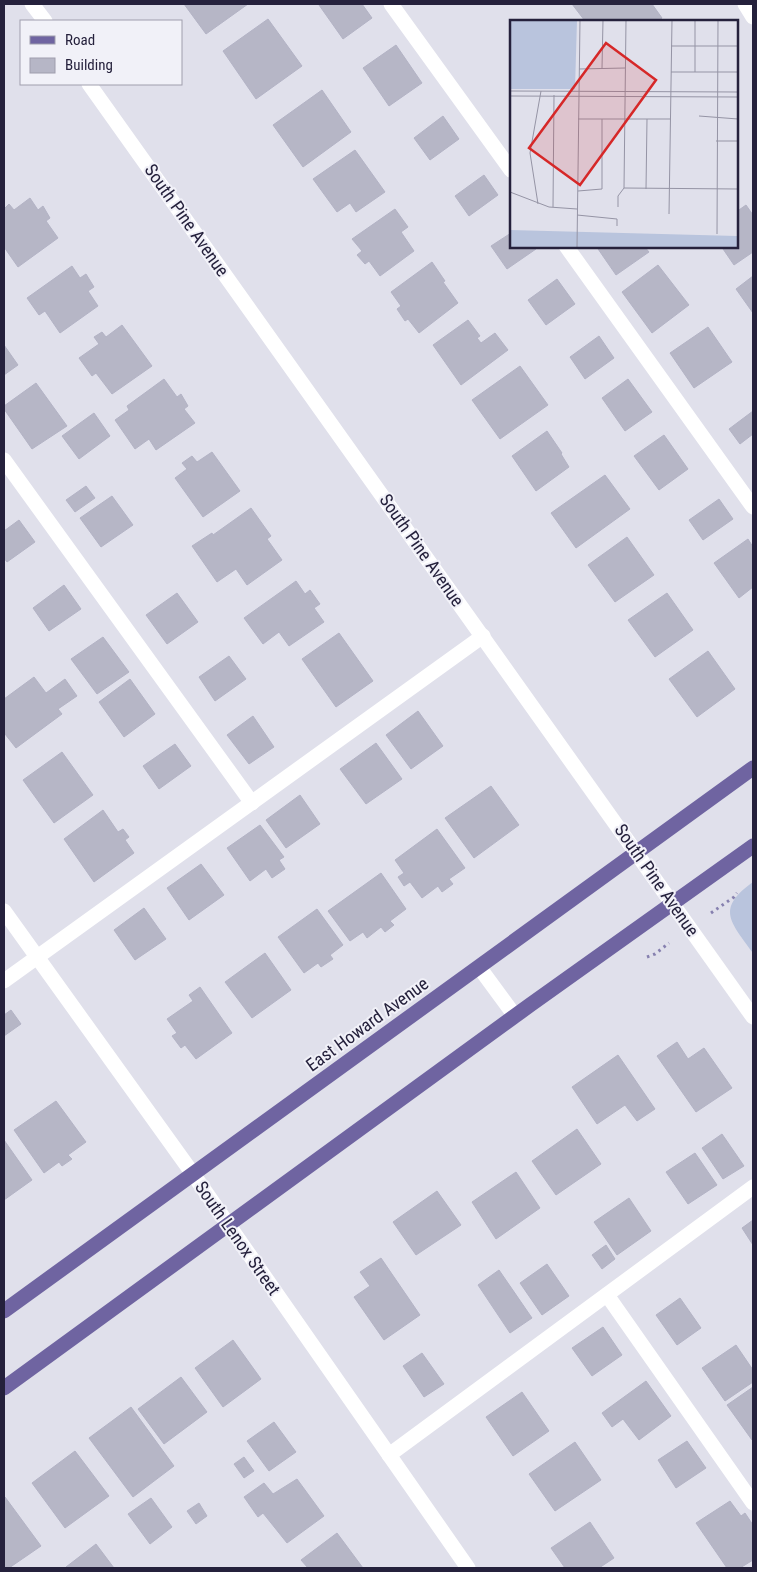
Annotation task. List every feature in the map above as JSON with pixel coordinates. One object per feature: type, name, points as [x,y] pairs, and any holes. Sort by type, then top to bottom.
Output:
[{"type":"main road","name":"East Howard Avenue","points":[[4,1311],[753,768]]},
{"type":"main road","points":[[4,1388],[515,1016],[753,846]]},
{"type":"street","points":[[32,4],[44,20]]},
{"type":"street","points":[[391,4],[510,169]]},
{"type":"street","points":[[745,4],[753,17]]},
{"type":"street","name":"South Pine Avenue","points":[[91,85],[753,1017]]},
{"type":"street","points":[[567,248],[753,507]]},
{"type":"street","points":[[4,460],[252,803]]},
{"type":"street","points":[[4,981],[483,636]]},
{"type":"street","name":"South Lenox Street","points":[[4,911],[193,1174],[468,1568]]},
{"type":"street","points":[[479,967],[515,1016]]},
{"type":"street","points":[[389,1455],[753,1187]]},
{"type":"street","points":[[607,1295],[753,1503]]},
{"type":"shaded area","points":[[753,882],[753,953],[733,924],[730,908],[741,892]]},
{"type":"building","points":[[184,4],[248,4],[206,34]]},
{"type":"building","points":[[320,4],[362,4],[372,18],[343,39]]},
{"type":"building","points":[[572,4],[652,4],[662,18],[659,20],[584,20]]},
{"type":"building","points":[[268,19],[302,66],[256,99],[223,51]]},
{"type":"building","points":[[396,45],[422,83],[389,106],[363,68]]},
{"type":"building","points":[[322,90],[351,132],[303,167],[273,125]]},
{"type":"building","points":[[443,116],[459,139],[430,160],[414,138]]},
{"type":"building","points":[[355,150],[385,192],[356,212],[350,203],[337,212],[313,179]]},
{"type":"building","points":[[484,175],[498,195],[469,216],[455,196]]},
{"type":"building","points":[[30,198],[38,210],[43,206],[50,218],[46,221],[58,238],[18,267],[4,247],[4,209],[9,204],[14,210]]},
{"type":"building","points":[[746,205],[753,215],[753,252],[734,265],[722,248],[737,248],[737,211]]},
{"type":"building","points":[[395,209],[408,227],[401,232],[414,251],[380,276],[369,261],[365,264],[357,255],[362,251],[352,239]]},
{"type":"building","points":[[510,234],[510,248],[536,249],[507,269],[491,246]]},
{"type":"building","points":[[597,248],[646,248],[649,252],[616,275]]},
{"type":"building","points":[[432,262],[458,303],[419,333],[408,319],[405,321],[397,309],[401,306],[391,292]]},
{"type":"building","points":[[658,265],[689,305],[652,333],[622,292]]},
{"type":"building","points":[[72,266],[80,278],[86,274],[94,287],[88,291],[98,306],[60,333],[45,311],[39,315],[27,298]]},
{"type":"building","points":[[753,276],[753,313],[736,289]]},
{"type":"building","points":[[557,279],[575,304],[546,325],[528,300]]},
{"type":"building","points":[[468,320],[480,336],[477,338],[481,343],[495,333],[508,350],[461,385],[433,345]]},
{"type":"building","points":[[122,325],[152,366],[112,394],[96,373],[92,376],[79,358],[99,344],[94,337],[102,332],[106,337]]},
{"type":"building","points":[[708,327],[732,362],[694,388],[670,353]]},
{"type":"building","points":[[599,336],[614,358],[585,379],[570,357]]},
{"type":"building","points":[[4,345],[18,365],[4,375]]},
{"type":"building","points":[[520,366],[548,405],[500,439],[472,400]]},
{"type":"building","points":[[164,379],[177,397],[181,394],[188,406],[184,409],[195,423],[156,450],[149,439],[135,449],[115,420],[129,410],[127,406]]},
{"type":"building","points":[[628,379],[652,412],[625,431],[602,398]]},
{"type":"building","points":[[36,383],[67,426],[32,449],[4,409],[4,406]]},
{"type":"building","points":[[753,411],[753,434],[740,444],[729,429]]},
{"type":"building","points":[[94,413],[110,436],[79,459],[62,436]]},
{"type":"building","points":[[547,431],[569,467],[536,491],[512,456]]},
{"type":"building","points":[[664,435],[688,469],[659,490],[634,456]]},
{"type":"building","points":[[212,452],[240,491],[203,517],[175,478],[187,469],[182,463],[192,456],[197,462]]},
{"type":"building","points":[[605,475],[630,509],[576,548],[551,513]]},
{"type":"building","points":[[86,486],[95,498],[75,512],[66,500]]},
{"type":"building","points":[[112,496],[133,525],[101,547],[80,518]]},
{"type":"building","points":[[719,499],[733,519],[703,540],[689,520]]},
{"type":"building","points":[[251,508],[271,536],[267,539],[282,560],[247,585],[236,569],[217,582],[192,546],[212,533],[213,535]]},
{"type":"building","points":[[19,520],[35,542],[7,562],[4,558],[4,531]]},
{"type":"building","points":[[627,537],[654,575],[615,602],[588,565]]},
{"type":"building","points":[[748,539],[753,547],[753,587],[739,598],[714,563]]},
{"type":"building","points":[[296,581],[305,594],[310,590],[320,604],[314,608],[324,622],[289,646],[279,632],[263,644],[244,618]]},
{"type":"building","points":[[64,585],[81,609],[49,631],[33,608]]},
{"type":"building","points":[[177,593],[198,622],[167,644],[146,615]]},
{"type":"building","points":[[667,593],[693,630],[655,657],[628,620]]},
{"type":"building","points":[[339,633],[373,681],[336,707],[302,659]]},
{"type":"building","points":[[103,637],[129,672],[97,694],[71,659]]},
{"type":"building","points":[[708,651],[735,689],[697,717],[669,679]]},
{"type":"building","points":[[229,656],[246,679],[215,701],[199,677]]},
{"type":"building","points":[[34,677],[46,693],[65,679],[77,696],[58,709],[62,714],[16,748],[4,735],[4,699]]},
{"type":"building","points":[[130,679],[155,714],[124,737],[99,702]]},
{"type":"building","points":[[418,711],[443,746],[411,769],[386,735]]},
{"type":"building","points":[[253,716],[274,747],[249,764],[227,735]]},
{"type":"building","points":[[376,743],[402,779],[366,804],[340,769]]},
{"type":"building","points":[[175,744],[191,766],[159,789],[143,766]]},
{"type":"building","points":[[62,752],[93,795],[54,823],[23,780]]},
{"type":"building","points":[[491,786],[519,825],[474,858],[445,818]]},
{"type":"building","points":[[300,795],[320,824],[286,848],[266,820]]},
{"type":"building","points":[[103,810],[118,832],[123,829],[129,837],[125,840],[134,853],[94,882],[64,839]]},
{"type":"building","points":[[260,825],[284,857],[279,860],[285,869],[272,878],[266,869],[250,881],[227,848]]},
{"type":"building","points":[[437,829],[465,868],[449,879],[453,884],[442,892],[438,886],[422,898],[410,882],[404,886],[398,877],[404,873],[395,860]]},
{"type":"building","points":[[201,864],[224,895],[189,920],[167,888]]},
{"type":"building","points":[[381,873],[406,909],[390,921],[394,925],[385,932],[381,927],[367,938],[363,932],[350,941],[328,911]]},
{"type":"building","points":[[144,908],[166,939],[135,960],[114,930]]},
{"type":"building","points":[[317,909],[343,945],[330,955],[333,959],[321,967],[318,963],[304,973],[278,937]]},
{"type":"building","points":[[265,953],[291,990],[252,1018],[225,982]]},
{"type":"building","points":[[200,987],[232,1033],[196,1059],[185,1045],[181,1048],[172,1036],[177,1033],[167,1019],[193,1001],[189,995]]},
{"type":"building","points":[[11,1010],[21,1024],[4,1036],[4,1015]]},
{"type":"building","points":[[677,1042],[688,1059],[704,1048],[732,1088],[696,1112],[657,1056]]},
{"type":"building","points":[[618,1055],[655,1109],[637,1121],[625,1105],[597,1124],[572,1087]]},
{"type":"building","points":[[56,1101],[86,1142],[68,1155],[72,1159],[62,1166],[59,1162],[44,1173],[14,1130]]},
{"type":"building","points":[[577,1129],[601,1164],[556,1195],[532,1161]]},
{"type":"building","points":[[722,1134],[744,1166],[723,1179],[702,1148]]},
{"type":"building","points":[[4,1140],[32,1180],[4,1200]]},
{"type":"building","points":[[695,1153],[717,1185],[688,1204],[666,1172]]},
{"type":"building","points":[[516,1172],[540,1208],[496,1239],[472,1202]]},
{"type":"building","points":[[437,1191],[461,1225],[416,1255],[393,1222]]},
{"type":"building","points":[[629,1198],[651,1231],[617,1255],[594,1222]]},
{"type":"building","points":[[753,1220],[753,1245],[742,1228]]},
{"type":"building","points":[[606,1245],[615,1259],[602,1269],[592,1255]]},
{"type":"building","points":[[381,1258],[420,1315],[384,1340],[354,1297],[370,1286],[360,1272]]},
{"type":"building","points":[[547,1264],[569,1296],[542,1315],[520,1283]]},
{"type":"building","points":[[499,1270],[532,1318],[510,1333],[478,1285]]},
{"type":"building","points":[[680,1298],[701,1328],[677,1345],[656,1315]]},
{"type":"building","points":[[603,1327],[622,1355],[592,1376],[572,1348]]},
{"type":"building","points":[[233,1340],[261,1379],[223,1407],[195,1368]]},
{"type":"building","points":[[736,1345],[753,1370],[753,1382],[725,1401],[702,1368]]},
{"type":"building","points":[[422,1353],[444,1384],[424,1397],[403,1366]]},
{"type":"building","points":[[181,1377],[207,1412],[164,1444],[138,1409]]},
{"type":"building","points":[[646,1381],[671,1416],[639,1440],[623,1419],[612,1427],[602,1413]]},
{"type":"building","points":[[753,1387],[753,1439],[752,1440],[727,1405]]},
{"type":"building","points":[[522,1392],[549,1431],[513,1456],[486,1417]]},
{"type":"building","points":[[131,1407],[174,1466],[133,1497],[89,1438]]},
{"type":"building","points":[[274,1422],[296,1452],[269,1471],[247,1441]]},
{"type":"building","points":[[687,1441],[706,1468],[676,1488],[658,1460]]},
{"type":"building","points":[[575,1442],[601,1480],[555,1511],[529,1474]]},
{"type":"building","points":[[75,1451],[109,1496],[65,1528],[32,1483]]},
{"type":"building","points":[[244,1457],[254,1471],[244,1478],[234,1464]]},
{"type":"building","points":[[297,1479],[324,1516],[287,1543],[263,1513],[258,1517],[244,1497],[264,1483],[273,1494]]},
{"type":"building","points":[[5,1497],[41,1546],[9,1568],[4,1568]]},
{"type":"building","points":[[151,1498],[172,1527],[150,1544],[128,1514]]},
{"type":"building","points":[[730,1501],[741,1516],[745,1513],[753,1525],[753,1560],[740,1568],[727,1568],[696,1523]]},
{"type":"building","points":[[199,1503],[207,1516],[196,1524],[187,1511]]},
{"type":"building","points":[[590,1522],[614,1558],[599,1568],[565,1568],[551,1548]]},
{"type":"building","points":[[337,1533],[363,1568],[308,1568],[301,1560]]},
{"type":"building","points":[[96,1544],[114,1568],[66,1567]]}]
